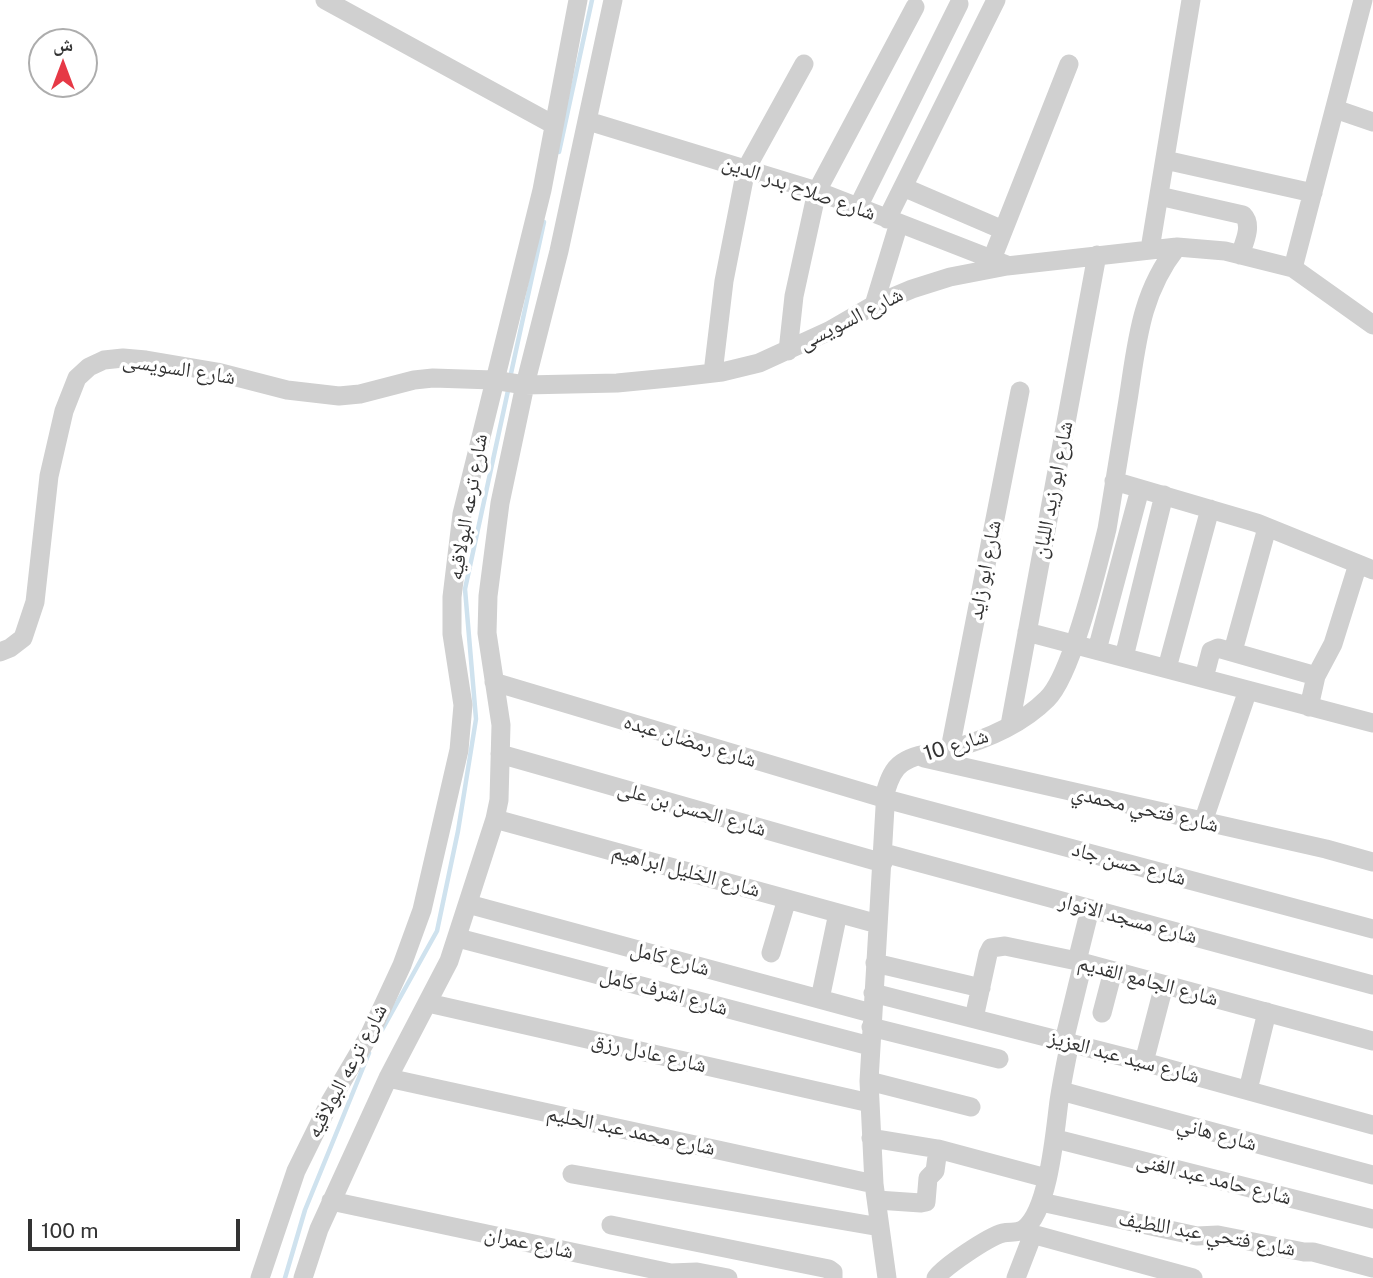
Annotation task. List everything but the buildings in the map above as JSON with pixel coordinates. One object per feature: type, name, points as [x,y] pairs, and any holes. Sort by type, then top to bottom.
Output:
[{"type":"street","points":[[325,0],[554,125]]},
{"type":"street","name":"شارع ترعه البولاقيه","points":[[260,1278],[296,1171],[325,1112],[370,1034],[402,965],[422,910],[459,750],[463,705],[452,634],[454,560],[462,514],[542,190],[578,0]]},
{"type":"street","name":"شارع ترعه البولاقيه","points":[[303,1278],[331,1201],[388,1078],[449,961],[495,819],[499,800],[501,725],[488,633],[488,596],[500,503],[522,384],[559,251],[613,0]]},
{"type":"street","points":[[874,305],[903,187],[996,0]]},
{"type":"street","points":[[1150,249],[1191,0]]},
{"type":"street","points":[[1363,0],[1365,25],[1335,109],[1293,268],[1373,326]]},
{"type":"street","points":[[858,207],[959,4]]},
{"type":"street","points":[[788,351],[794,296],[817,191],[915,7]]},
{"type":"street","points":[[713,373],[724,281],[746,169],[804,64]]},
{"type":"street","points":[[999,262],[1003,230],[1069,64]]},
{"type":"street","points":[[1335,109],[1373,121]]},
{"type":"street","name":"شارع صلاح بدر الدين","points":[[588,121],[817,191],[999,262]]},
{"type":"street","points":[[1165,159],[1313,193]]},
{"type":"street","name":"شارع صلاح بدر الدين","points":[[903,187],[1003,230]]},
{"type":"street","points":[[1159,195],[1244,215],[1248,219],[1248,225],[1240,255]]},
{"type":"street","name":"شارع السويسى","points":[[0,652],[23,638],[35,602],[48,476],[64,411],[77,378],[89,367],[104,360],[146,360],[216,372],[287,390],[339,396],[433,378],[522,384],[617,383],[713,373],[759,363],[788,351],[874,305],[912,289],[999,262],[1177,247],[1240,255],[1293,268]]},
{"type":"street","name":"شارع 10","points":[[887,1278],[876,1192],[869,1081],[886,799],[891,776],[901,764],[916,756],[950,749],[993,735],[1010,725],[1048,698],[1063,674],[1099,563],[1140,319],[1154,282],[1177,247]]},
{"type":"street","name":"شارع ابو زيد اللبان","points":[[1010,725],[1097,255]]},
{"type":"street","name":"شارع ابو زايد","points":[[950,749],[1020,391]]},
{"type":"street","points":[[1114,481],[1267,527],[1366,567],[1316,676],[1309,707]]},
{"type":"street","points":[[1097,650],[1140,489]]},
{"type":"street","points":[[1124,657],[1164,495]]},
{"type":"street","points":[[1167,668],[1210,509]]},
{"type":"street","points":[[1233,651],[1267,527]]},
{"type":"street","points":[[1027,632],[1373,723]]},
{"type":"street","points":[[1204,678],[1211,651],[1218,648],[1316,676]]},
{"type":"street","name":"شارع رمضان عبده","points":[[494,682],[886,799]]},
{"type":"street","points":[[1203,822],[1248,690]]},
{"type":"street","name":"شارع الحسن بن على","points":[[500,754],[883,858]]},
{"type":"street","name":"شارع فتحي محمدي","points":[[916,756],[1373,862]]},
{"type":"street","name":"شارع حسن جاد","points":[[886,799],[1373,929]]},
{"type":"street","name":"شارع الخليل ابراهيم","points":[[495,819],[878,924]]},
{"type":"street","name":"شارع مسجد الانوار","points":[[883,858],[1090,909],[1373,985]]},
{"type":"street","points":[[771,953],[787,899]]},
{"type":"street","name":"شارع كامل","points":[[468,904],[820,999],[871,1029]]},
{"type":"street","points":[[1016,1278],[1022,1232],[1041,1202],[1056,1139],[1067,1041],[1090,909]]},
{"type":"street","points":[[820,999],[838,913]]},
{"type":"street","name":"شارع اشرف كامل","points":[[458,938],[871,1029]]},
{"type":"street","name":"شارع الجامع القديم","points":[[974,1018],[988,954],[991,948],[998,946],[1080,962],[1373,1041]]},
{"type":"street","points":[[875,963],[981,988]]},
{"type":"street","points":[[1102,1013],[1113,971]]},
{"type":"street","points":[[1144,1062],[1164,985]]},
{"type":"street","name":"شارع سيد عبد العزيز","points":[[873,993],[1067,1041],[1373,1125]]},
{"type":"street","name":"شارع عادل رزق","points":[[428,1003],[870,1103]]},
{"type":"street","points":[[1248,1090],[1267,1012]]},
{"type":"street","points":[[871,1029],[999,1059]]},
{"type":"street","name":"شارع محمد عبد الحليم","points":[[388,1078],[921,1203],[926,1202],[929,1176],[935,1171],[938,1149]]},
{"type":"street","points":[[869,1081],[971,1107]]},
{"type":"street","name":"شارع هاني","points":[[1061,1091],[1373,1175]]},
{"type":"street","points":[[872,1138],[903,1141],[938,1149],[1046,1178]]},
{"type":"street","name":"شارع حامد عبد الغنى","points":[[1056,1139],[1373,1219]]},
{"type":"street","points":[[572,1174],[880,1227]]},
{"type":"street","name":"شارع عمران","points":[[331,1201],[671,1273],[697,1272],[727,1278]]},
{"type":"street","name":"شارع فتحي عبد اللطيف","points":[[1041,1202],[1197,1236],[1218,1236],[1304,1252],[1313,1251],[1373,1269]]},
{"type":"street","points":[[611,1225],[829,1269],[833,1272],[833,1278]]},
{"type":"street","points":[[936,1278],[947,1267],[996,1237],[1022,1232],[1193,1278]]},
{"type":"street","points":[[1370,1278],[1373,1269]]},
{"type":"waterway","points":[[559,152],[592,0]]},
{"type":"waterway","points":[[510,378],[544,222]]},
{"type":"waterway","points":[[382,1030],[437,931],[458,831],[476,719],[465,589],[509,386]]},
{"type":"waterway","points":[[285,1278],[305,1210],[369,1053]]}]
